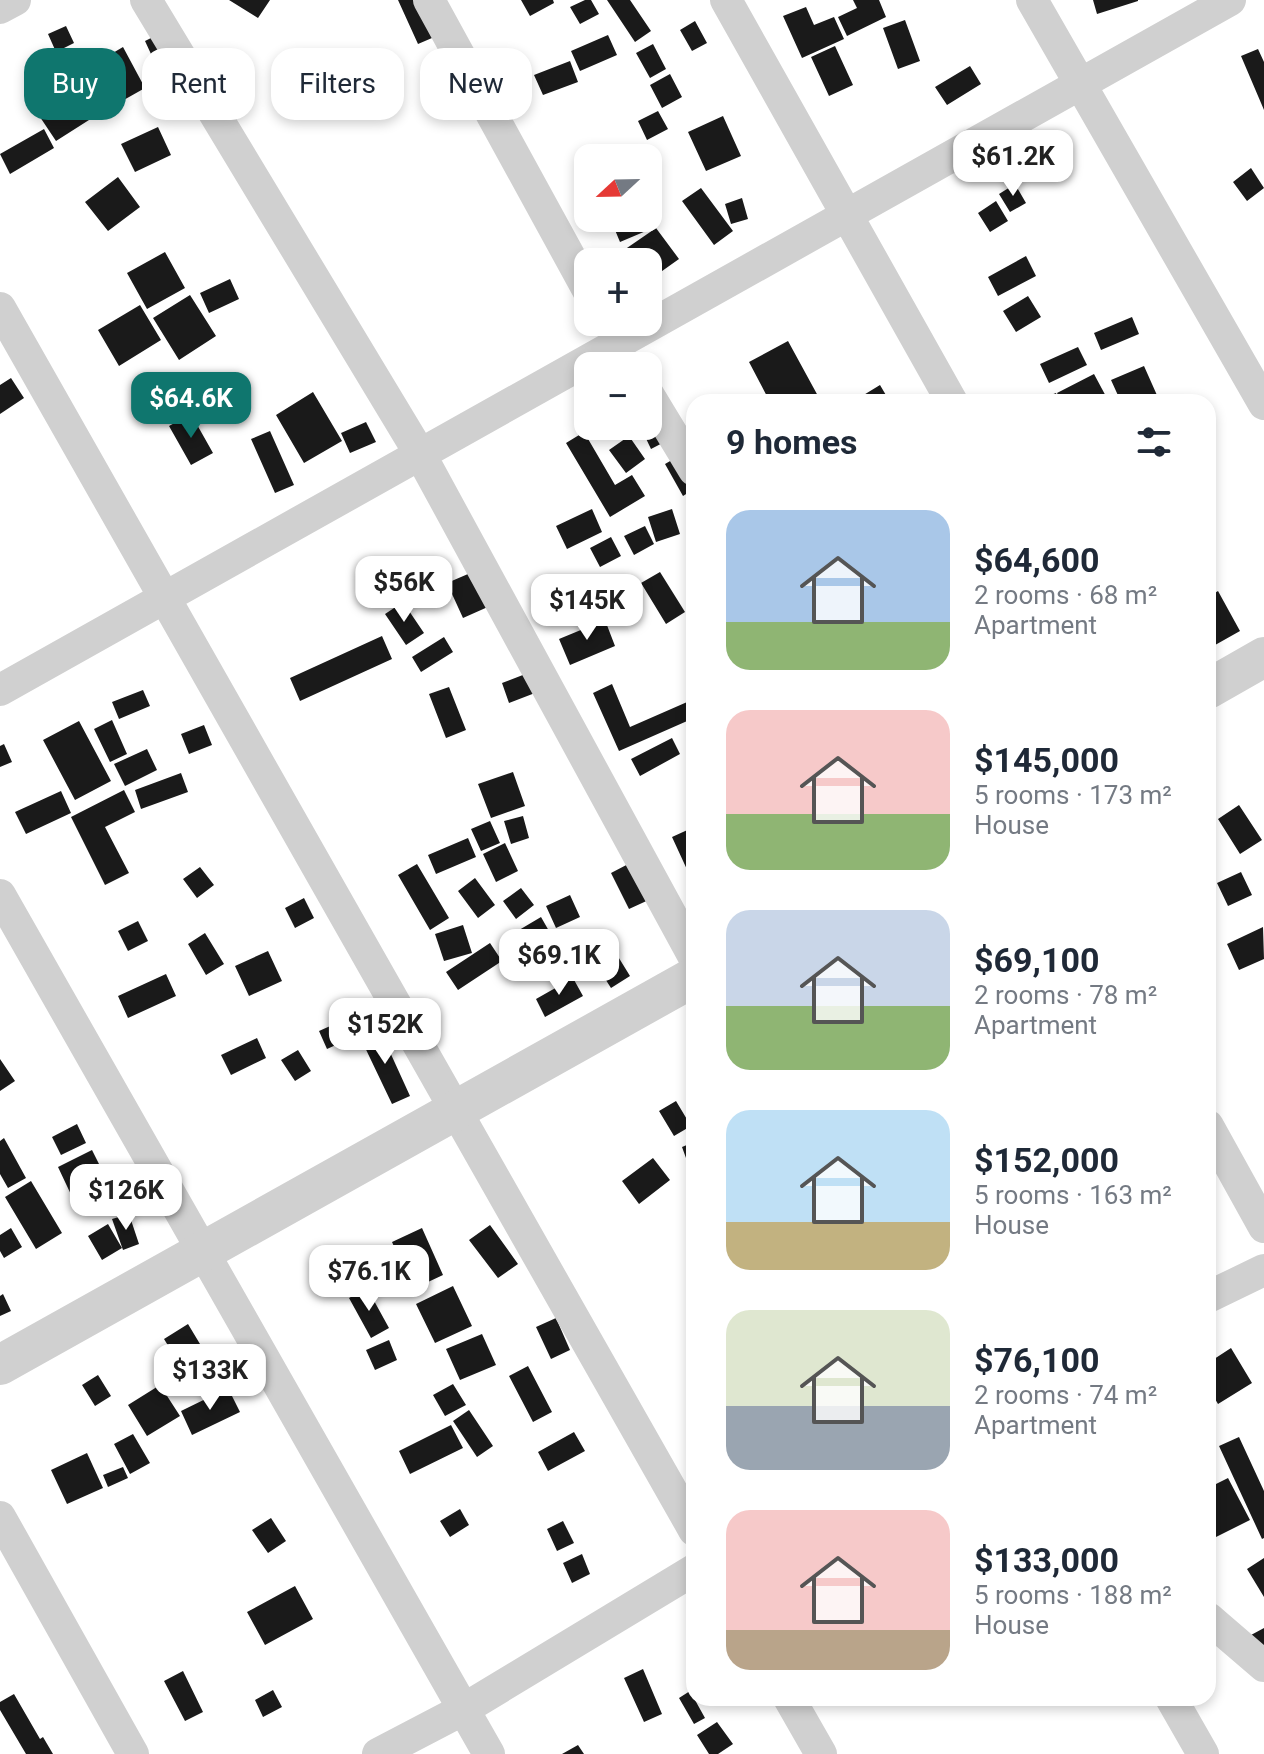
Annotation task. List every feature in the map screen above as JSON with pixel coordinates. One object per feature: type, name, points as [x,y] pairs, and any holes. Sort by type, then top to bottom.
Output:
[{"type":"street","points":[[0,8],[15,0]]},
{"type":"street","points":[[146,0],[420,454],[686,942]]},
{"type":"street","points":[[429,0],[574,264]]},
{"type":"street","points":[[726,0],[948,394]]},
{"type":"street","points":[[1032,0],[1264,404]]},
{"type":"street","points":[[0,690],[1230,0]]},
{"type":"street","points":[[0,308],[686,1516]]},
{"type":"street","points":[[662,417],[686,457]]},
{"type":"street","points":[[1216,686],[1260,669]]},
{"type":"street","points":[[0,895],[489,1754]]},
{"type":"street","points":[[0,1365],[686,981]]},
{"type":"street","points":[[1216,1140],[1264,1227]]},
{"type":"street","points":[[1216,1293],[1264,1270]]},
{"type":"street","points":[[0,1517],[133,1754]]},
{"type":"street","points":[[378,1754],[464,1709],[686,1575]]},
{"type":"street","points":[[1216,1625],[1264,1666]]},
{"type":"street","points":[[794,1706],[821,1754]]},
{"type":"street","points":[[1176,1706],[1203,1754]]},
{"type":"building","points":[[229,0],[270,0],[258,18]]},
{"type":"building","points":[[398,0],[431,0],[446,32],[418,44]]},
{"type":"building","points":[[521,0],[553,0],[554,3],[530,16]]},
{"type":"building","points":[[591,0],[599,14],[580,24],[570,7]]},
{"type":"building","points":[[607,0],[630,0],[651,31],[635,42]]},
{"type":"building","points":[[853,0],[879,0],[886,17],[847,36],[838,17],[857,8]]},
{"type":"building","points":[[1093,0],[1138,0],[1138,1],[1097,14]]},
{"type":"building","points":[[806,7],[814,25],[834,17],[844,39],[802,58],[783,16]]},
{"type":"building","points":[[905,20],[920,61],[898,69],[883,28]]},
{"type":"building","points":[[695,21],[707,43],[692,51],[680,30]]},
{"type":"building","points":[[66,26],[74,43],[54,48],[48,34]]},
{"type":"building","points":[[165,31],[173,48],[148,48],[145,41]]},
{"type":"building","points":[[608,35],[617,55],[580,71],[571,51]]},
{"type":"building","points":[[653,44],[666,69],[650,78],[636,53]]},
{"type":"building","points":[[835,46],[853,85],[829,96],[811,57]]},
{"type":"building","points":[[1258,49],[1264,62],[1264,110],[1241,56]]},
{"type":"building","points":[[126,53],[142,82],[142,90],[126,99]]},
{"type":"building","points":[[570,61],[578,82],[543,95],[534,75]]},
{"type":"building","points":[[970,66],[981,84],[947,105],[935,87]]},
{"type":"building","points":[[670,74],[682,97],[662,108],[650,85]]},
{"type":"building","points":[[658,111],[668,129],[647,140],[638,121]]},
{"type":"building","points":[[723,116],[741,156],[706,171],[688,132]]},
{"type":"building","points":[[42,120],[89,120],[56,141]]},
{"type":"building","points":[[158,127],[171,155],[135,172],[121,144]]},
{"type":"building","points":[[44,129],[54,148],[10,174],[0,154]]},
{"type":"building","points":[[1251,168],[1264,188],[1247,201],[1233,182]]},
{"type":"building","points":[[118,177],[140,207],[108,231],[85,202]]},
{"type":"building","points":[[1015,184],[1026,203],[1010,212],[999,194]]},
{"type":"building","points":[[701,188],[733,231],[714,245],[682,201]]},
{"type":"building","points":[[742,198],[748,219],[731,224],[725,204]]},
{"type":"building","points":[[996,201],[1008,221],[990,232],[978,213]]},
{"type":"building","points":[[616,232],[644,232],[620,242]]},
{"type":"building","points":[[650,232],[659,232],[679,259],[662,271],[662,248],[627,248]]},
{"type":"building","points":[[165,252],[185,288],[147,309],[127,273]]},
{"type":"building","points":[[1026,256],[1036,276],[998,296],[988,277]]},
{"type":"building","points":[[230,279],[239,299],[209,313],[200,293]]},
{"type":"building","points":[[190,295],[216,336],[179,360],[153,318]]},
{"type":"building","points":[[1028,296],[1041,317],[1016,332],[1003,311]]},
{"type":"building","points":[[140,305],[161,340],[119,366],[98,330]]},
{"type":"building","points":[[1132,317],[1139,334],[1101,350],[1094,333]]},
{"type":"building","points":[[788,341],[817,394],[766,394],[749,362]]},
{"type":"building","points":[[1078,347],[1087,365],[1049,383],[1040,364]]},
{"type":"building","points":[[1144,366],[1156,394],[1117,394],[1111,380]]},
{"type":"building","points":[[1094,374],[1105,394],[1058,394]]},
{"type":"building","points":[[11,378],[24,398],[0,414],[0,385]]},
{"type":"building","points":[[880,385],[885,394],[865,394]]},
{"type":"building","points":[[313,392],[342,441],[304,463],[276,415]]},
{"type":"building","points":[[191,414],[213,453],[191,465],[169,426]]},
{"type":"building","points":[[662,421],[674,437],[651,449],[647,440],[662,440]]},
{"type":"building","points":[[366,422],[376,442],[350,453],[341,433]]},
{"type":"building","points":[[270,431],[294,485],[275,493],[251,439]]},
{"type":"building","points":[[574,438],[589,440],[615,485],[632,475],[645,496],[610,517],[566,443]]},
{"type":"building","points":[[623,440],[632,440],[645,459],[626,473],[609,450]]},
{"type":"building","points":[[684,453],[686,456],[686,494],[683,496],[665,464]]},
{"type":"building","points":[[592,509],[602,532],[567,549],[556,526]]},
{"type":"building","points":[[672,509],[680,534],[656,542],[648,517]]},
{"type":"building","points":[[645,526],[654,544],[634,555],[624,536]]},
{"type":"building","points":[[611,537],[621,556],[600,567],[590,548]]},
{"type":"building","points":[[475,571],[490,606],[463,618],[447,583]]},
{"type":"building","points":[[660,572],[685,612],[666,624],[641,583]]},
{"type":"building","points":[[391,581],[401,598],[384,608],[374,590]]},
{"type":"building","points":[[1216,592],[1240,631],[1216,644]]},
{"type":"building","points":[[403,602],[424,633],[406,645],[385,614]]},
{"type":"building","points":[[605,620],[615,646],[570,665],[559,639]]},
{"type":"building","points":[[382,636],[392,659],[300,701],[290,678]]},
{"type":"building","points":[[444,637],[453,652],[421,672],[412,657]]},
{"type":"building","points":[[528,673],[535,693],[509,703],[502,683]]},
{"type":"building","points":[[612,684],[630,727],[686,702],[686,722],[619,751],[593,693]]},
{"type":"building","points":[[449,687],[466,730],[446,738],[429,694]]},
{"type":"building","points":[[143,690],[150,706],[119,719],[112,702]]},
{"type":"building","points":[[112,720],[127,754],[110,762],[94,729]]},
{"type":"building","points":[[79,721],[111,781],[75,800],[43,740]]},
{"type":"building","points":[[204,725],[212,745],[189,754],[181,734]]},
{"type":"building","points":[[672,738],[680,754],[640,776],[631,759]]},
{"type":"building","points":[[4,744],[12,762],[0,767],[0,746]]},
{"type":"building","points":[[147,749],[157,770],[125,786],[114,764]]},
{"type":"building","points":[[513,772],[525,806],[491,818],[478,784]]},
{"type":"building","points":[[181,773],[188,792],[141,809],[135,790]]},
{"type":"building","points":[[124,790],[135,812],[105,827],[129,873],[105,885],[71,817]]},
{"type":"building","points":[[61,791],[71,813],[26,834],[15,812]]},
{"type":"building","points":[[1239,805],[1262,840],[1240,854],[1218,819]]},
{"type":"building","points":[[523,816],[529,838],[511,844],[504,821]]},
{"type":"building","points":[[490,821],[500,843],[481,851],[471,829]]},
{"type":"building","points":[[686,831],[686,867],[672,837]]},
{"type":"building","points":[[468,838],[476,857],[436,874],[428,855]]},
{"type":"building","points":[[505,843],[518,871],[496,882],[483,854]]},
{"type":"building","points":[[634,861],[653,898],[629,909],[611,873]]},
{"type":"building","points":[[417,864],[449,918],[430,930],[398,875]]},
{"type":"building","points":[[200,867],[214,885],[197,898],[183,879]]},
{"type":"building","points":[[1241,872],[1252,895],[1228,906],[1217,883]]},
{"type":"building","points":[[475,878],[495,905],[478,918],[458,891]]},
{"type":"building","points":[[521,888],[534,905],[516,919],[503,901]]},
{"type":"building","points":[[570,895],[580,917],[556,928],[546,906]]},
{"type":"building","points":[[304,898],[314,918],[295,928],[285,908]]},
{"type":"building","points":[[541,917],[557,945],[525,964],[509,936]]},
{"type":"building","points":[[138,921],[148,941],[128,951],[118,931]]},
{"type":"building","points":[[463,925],[472,953],[444,961],[435,934]]},
{"type":"building","points":[[1263,927],[1264,959],[1239,970],[1227,944]]},
{"type":"building","points":[[205,933],[224,964],[206,975],[188,944]]},
{"type":"building","points":[[606,937],[630,976],[611,988],[586,949]]},
{"type":"building","points":[[490,943],[502,961],[458,990],[446,972]]},
{"type":"building","points":[[268,951],[282,981],[249,996],[235,966]]},
{"type":"building","points":[[166,974],[176,996],[128,1018],[118,996]]},
{"type":"building","points":[[573,978],[583,996],[545,1017],[536,999]]},
{"type":"building","points":[[364,1011],[371,1029],[327,1049],[319,1031]]},
{"type":"building","points":[[379,1028],[410,1096],[392,1104],[360,1037]]},
{"type":"building","points":[[257,1038],[266,1058],[231,1075],[221,1055]]},
{"type":"building","points":[[298,1050],[311,1071],[295,1081],[281,1060]]},
{"type":"building","points":[[0,1059],[15,1081],[0,1091]]},
{"type":"building","points":[[676,1101],[686,1118],[686,1129],[674,1136],[659,1111]]},
{"type":"building","points":[[77,1124],[86,1143],[61,1155],[52,1137]]},
{"type":"building","points":[[4,1138],[26,1178],[8,1188],[0,1174],[0,1141]]},
{"type":"building","points":[[92,1150],[110,1186],[75,1203],[58,1167]]},
{"type":"building","points":[[653,1158],[670,1180],[639,1204],[622,1181]]},
{"type":"building","points":[[31,1181],[62,1233],[36,1249],[5,1197]]},
{"type":"building","points":[[129,1214],[139,1244],[123,1250],[112,1219]]},
{"type":"building","points":[[108,1224],[122,1248],[102,1260],[88,1236]]},
{"type":"building","points":[[490,1225],[518,1264],[498,1278],[469,1240]]},
{"type":"building","points":[[11,1228],[22,1247],[4,1258],[0,1251],[0,1235]]},
{"type":"building","points":[[422,1228],[443,1275],[413,1289],[392,1242]]},
{"type":"building","points":[[453,1286],[472,1326],[435,1343],[416,1304]]},
{"type":"building","points":[[367,1288],[389,1328],[371,1338],[349,1298]]},
{"type":"building","points":[[3,1294],[11,1311],[0,1316],[0,1296]]},
{"type":"building","points":[[556,1318],[570,1350],[551,1359],[536,1327]]},
{"type":"building","points":[[188,1324],[215,1369],[191,1383],[164,1339]]},
{"type":"building","points":[[482,1334],[496,1365],[460,1380],[446,1349]]},
{"type":"building","points":[[389,1340],[397,1360],[375,1370],[366,1350]]},
{"type":"building","points":[[1231,1348],[1252,1383],[1218,1404],[1216,1401],[1216,1358]]},
{"type":"building","points":[[528,1366],[552,1412],[533,1422],[509,1376]]},
{"type":"building","points":[[98,1375],[111,1396],[95,1406],[82,1385]]},
{"type":"building","points":[[453,1384],[466,1405],[445,1416],[433,1395]]},
{"type":"building","points":[[160,1385],[180,1416],[147,1436],[128,1405]]},
{"type":"building","points":[[228,1388],[240,1412],[192,1435],[181,1411]]},
{"type":"building","points":[[469,1410],[493,1446],[477,1457],[453,1421]]},
{"type":"building","points":[[451,1425],[463,1448],[410,1474],[399,1451]]},
{"type":"building","points":[[574,1432],[585,1451],[548,1471],[538,1452]]},
{"type":"building","points":[[133,1434],[150,1463],[130,1474],[114,1444]]},
{"type":"building","points":[[1239,1437],[1264,1491],[1262,1539],[1219,1446]]},
{"type":"building","points":[[87,1453],[103,1488],[67,1504],[51,1470]]},
{"type":"building","points":[[123,1467],[128,1478],[108,1487],[103,1475]]},
{"type":"building","points":[[1228,1478],[1250,1520],[1216,1537],[1216,1484]]},
{"type":"building","points":[[460,1509],[469,1525],[450,1537],[440,1521]]},
{"type":"building","points":[[271,1518],[286,1541],[268,1553],[252,1530]]},
{"type":"building","points":[[563,1521],[574,1543],[557,1551],[547,1529]]},
{"type":"building","points":[[582,1554],[590,1574],[572,1583],[563,1563]]},
{"type":"building","points":[[1264,1558],[1264,1597],[1247,1569]]},
{"type":"building","points":[[295,1586],[313,1619],[265,1645],[247,1612]]},
{"type":"building","points":[[1264,1628],[1264,1656],[1238,1642]]},
{"type":"building","points":[[643,1669],[662,1714],[644,1722],[624,1678]]},
{"type":"building","points":[[183,1671],[203,1712],[185,1721],[164,1681]]},
{"type":"building","points":[[273,1690],[282,1707],[263,1717],[255,1700]]},
{"type":"building","points":[[14,1694],[40,1739],[43,1737],[53,1754],[26,1754],[0,1710],[0,1702]]},
{"type":"building","points":[[686,1694],[686,1706],[698,1706],[705,1718],[694,1724],[679,1698]]},
{"type":"building","points":[[717,1722],[733,1744],[718,1754],[709,1754],[697,1735]]},
{"type":"building","points":[[578,1745],[584,1754],[562,1754]]}]
